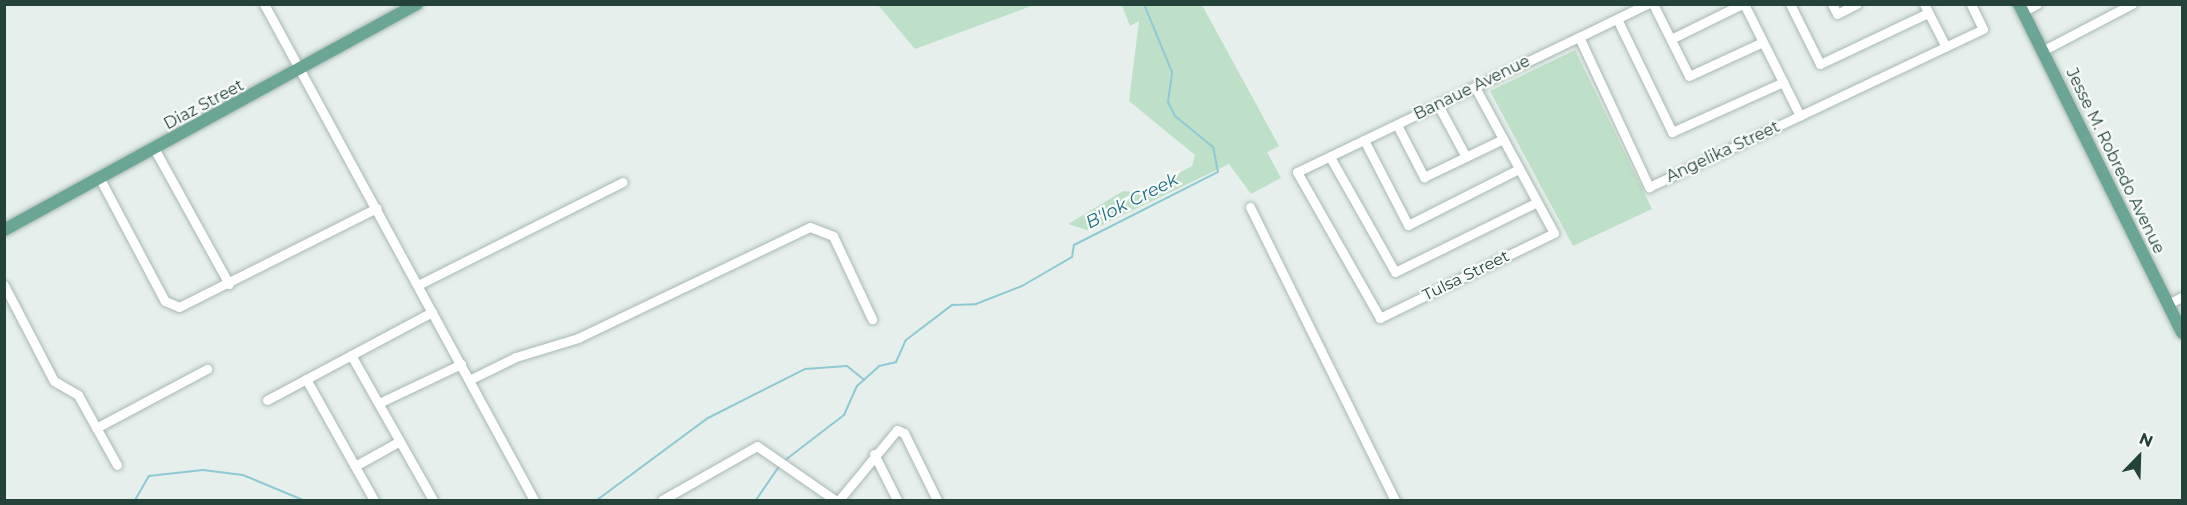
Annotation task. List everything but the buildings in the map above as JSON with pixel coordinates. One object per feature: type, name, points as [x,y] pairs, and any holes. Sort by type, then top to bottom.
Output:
[{"type":"main road","name":"Diaz Street","points":[[4,230],[300,72],[417,4]]},
{"type":"main road","name":"Jesse M. Robredo Avenue","points":[[2020,8],[2182,333]]},
{"type":"street","points":[[264,4],[377,208],[534,501]]},
{"type":"street","name":"Banaue Avenue","points":[[1298,172],[1647,4]]},
{"type":"street","points":[[1653,4],[1689,76],[1763,42]]},
{"type":"street","points":[[1671,39],[1743,4],[1800,116]]},
{"type":"street","points":[[1790,4],[1820,64],[1926,9],[1946,47]]},
{"type":"street","points":[[1832,4],[1837,14],[1857,4]]},
{"type":"street","name":"Angelika Street","points":[[1579,37],[1649,187],[1983,29],[1971,4]]},
{"type":"street","points":[[2020,8],[2037,4]]},
{"type":"street","points":[[2042,51],[2132,4]]},
{"type":"street","points":[[1617,19],[1672,132],[1783,82]]},
{"type":"street","name":"Tulsa Street","points":[[1298,172],[1380,318],[1554,233],[1475,87]]},
{"type":"street","points":[[1438,105],[1466,157]]},
{"type":"street","points":[[1397,124],[1424,177],[1503,139]]},
{"type":"street","points":[[1364,140],[1408,225],[1519,169]]},
{"type":"street","points":[[155,150],[229,284]]},
{"type":"street","points":[[1330,157],[1395,272],[1537,202]]},
{"type":"street","points":[[100,179],[171,306],[190,304],[377,208]]},
{"type":"street","points":[[418,285],[622,182]]},
{"type":"street","points":[[1250,207],[1395,501]]},
{"type":"street","points":[[470,380],[516,357],[578,338],[810,226],[833,236],[872,319]]},
{"type":"street","points":[[4,285],[54,381],[78,395],[117,465]]},
{"type":"street","points":[[2168,304],[2182,297]]},
{"type":"street","points":[[267,399],[432,312]]},
{"type":"street","points":[[351,355],[433,501]]},
{"type":"street","points":[[379,403],[461,364]]},
{"type":"street","points":[[96,428],[207,369]]},
{"type":"street","points":[[306,379],[374,501]]},
{"type":"street","points":[[662,501],[753,446],[779,458],[837,501],[892,431],[904,433],[938,501]]},
{"type":"street","points":[[355,466],[400,441]]},
{"type":"street","points":[[874,454],[897,501]]},
{"type":"street","points":[[847,490],[853,501]]},
{"type":"green space","points":[[878,5],[1034,5],[915,49]]},
{"type":"green space","points":[[1122,5],[1202,5],[1279,146],[1267,152],[1281,178],[1251,194],[1229,164],[1090,231],[1068,224],[1123,191],[1142,193],[1192,166],[1195,155],[1129,101],[1139,21],[1130,26]]},
{"type":"green space","points":[[1575,50],[1652,209],[1573,246],[1490,91]]},
{"type":"waterway","name":"B'lok Creek","points":[[784,461],[844,415],[857,386],[879,366],[896,362],[906,340],[952,305],[976,304],[1022,286],[1072,257],[1074,245],[1218,172],[1213,147],[1175,116],[1168,102],[1172,72],[1144,4]]},
{"type":"waterway","points":[[597,500],[708,418],[805,369],[847,366],[864,380]]},
{"type":"waterway","name":"B'lok Creek","points":[[756,500],[780,465]]},
{"type":"waterway","points":[[135,500],[149,476],[203,470],[243,475],[303,500]]}]
